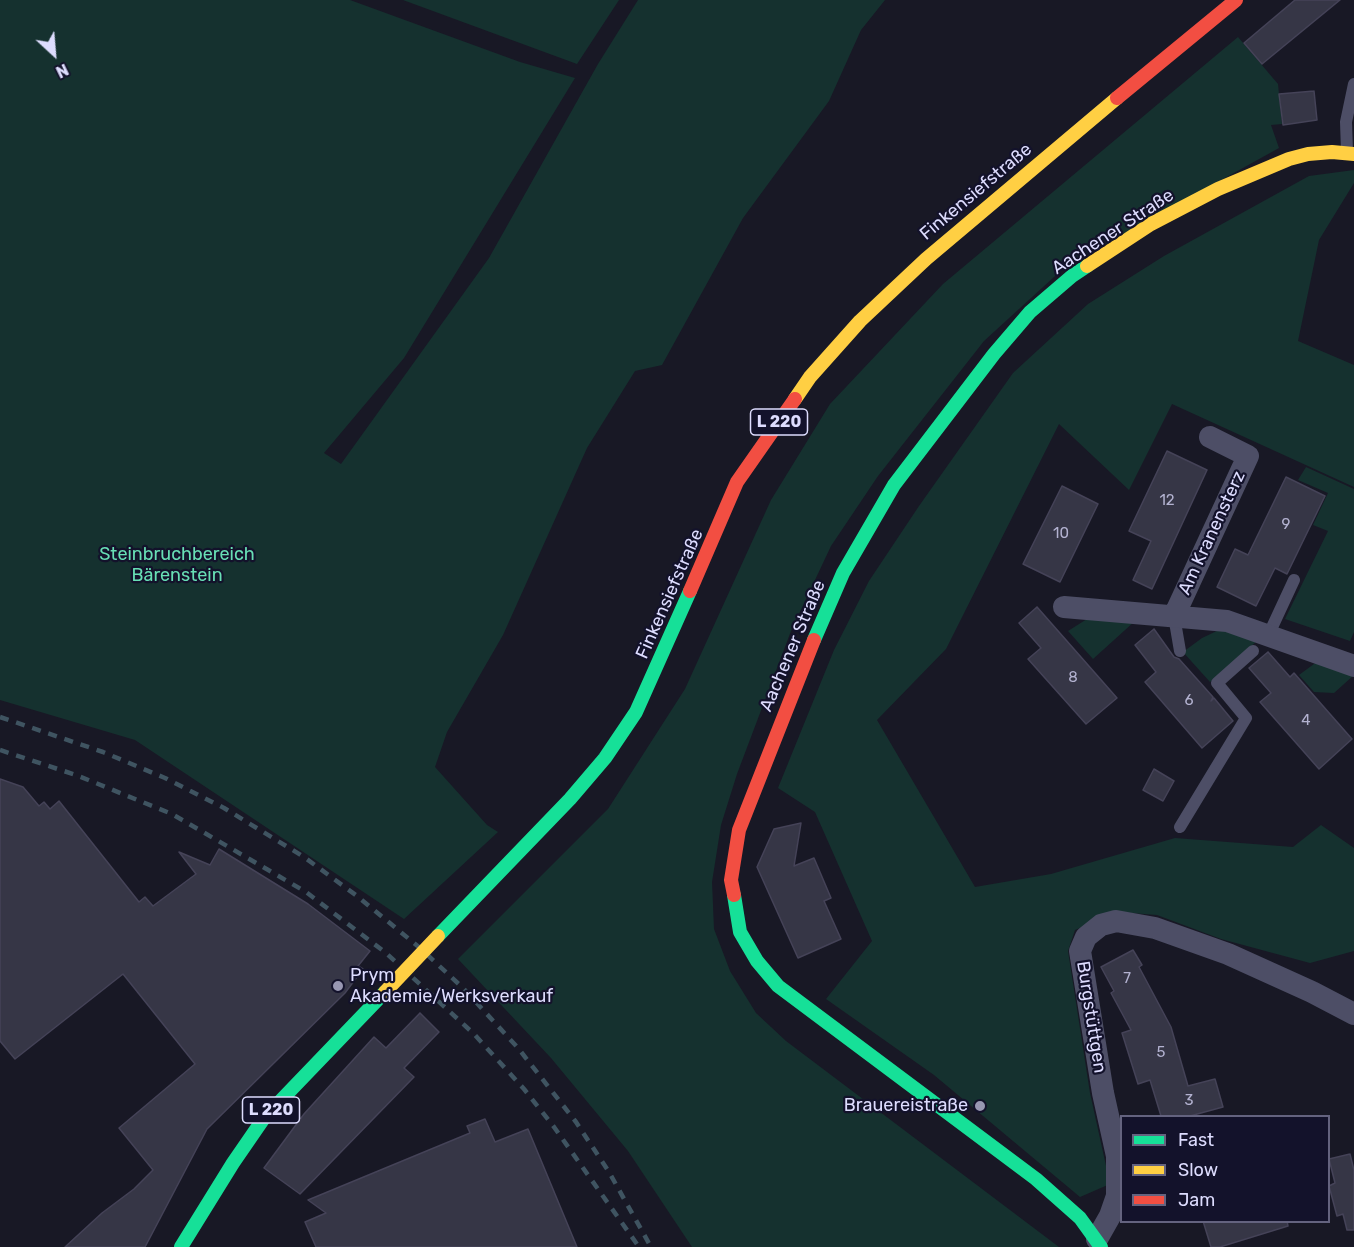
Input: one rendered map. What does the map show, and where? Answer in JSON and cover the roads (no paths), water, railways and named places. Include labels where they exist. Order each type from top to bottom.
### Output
[{"type":"main road","name":"Finkensiefstraße","points":[[181,1247],[264,1118],[570,799],[605,758],[636,712],[737,483],[810,377],[860,321],[926,259],[1236,0]]},
{"type":"main road","name":"Aachener Straße","points":[[1099,1243],[1080,1218],[1036,1179],[778,986],[757,961],[740,932],[731,880],[740,830],[808,654],[843,573],[894,485],[1029,312],[1072,276],[1151,224],[1218,189],[1289,159],[1308,154],[1332,152],[1351,154]]},
{"type":"street","name":"Am Kranensterz","points":[[1174,616],[1248,456],[1210,437]]},
{"type":"street","name":"Am Kranensterz","points":[[1064,607],[1227,621],[1260,644],[1354,666]]},
{"type":"street","name":"Burgstüttgen","points":[[1099,1243],[1117,1196],[1117,1156],[1103,1093],[1080,951],[1086,937],[1101,925],[1116,921],[1155,928],[1228,954],[1312,992],[1354,1014]]},
{"type":"lane","points":[[1351,154],[1346,122],[1354,84]]},
{"type":"lane","points":[[1180,827],[1246,718],[1217,683],[1260,644],[1294,580]]},
{"type":"lane","points":[[1174,616],[1180,651]]},
{"type":"railway","points":[[0,717],[103,752],[165,778],[224,808],[304,857],[357,896],[420,948],[463,988],[518,1048],[576,1122],[609,1172],[651,1247]]},
{"type":"railway","points":[[0,750],[76,775],[172,814],[306,892],[386,953],[474,1034],[524,1089],[554,1127],[639,1247]]},
{"type":"place","name":"Prym Akademie/Werksverkauf","points":[[338,986]]},
{"type":"place","name":"Brauereistraße","points":[[980,1106]]},
{"type":"park label","name":"Steinbruchbereich Bärenstein","points":[[177,565]]}]
